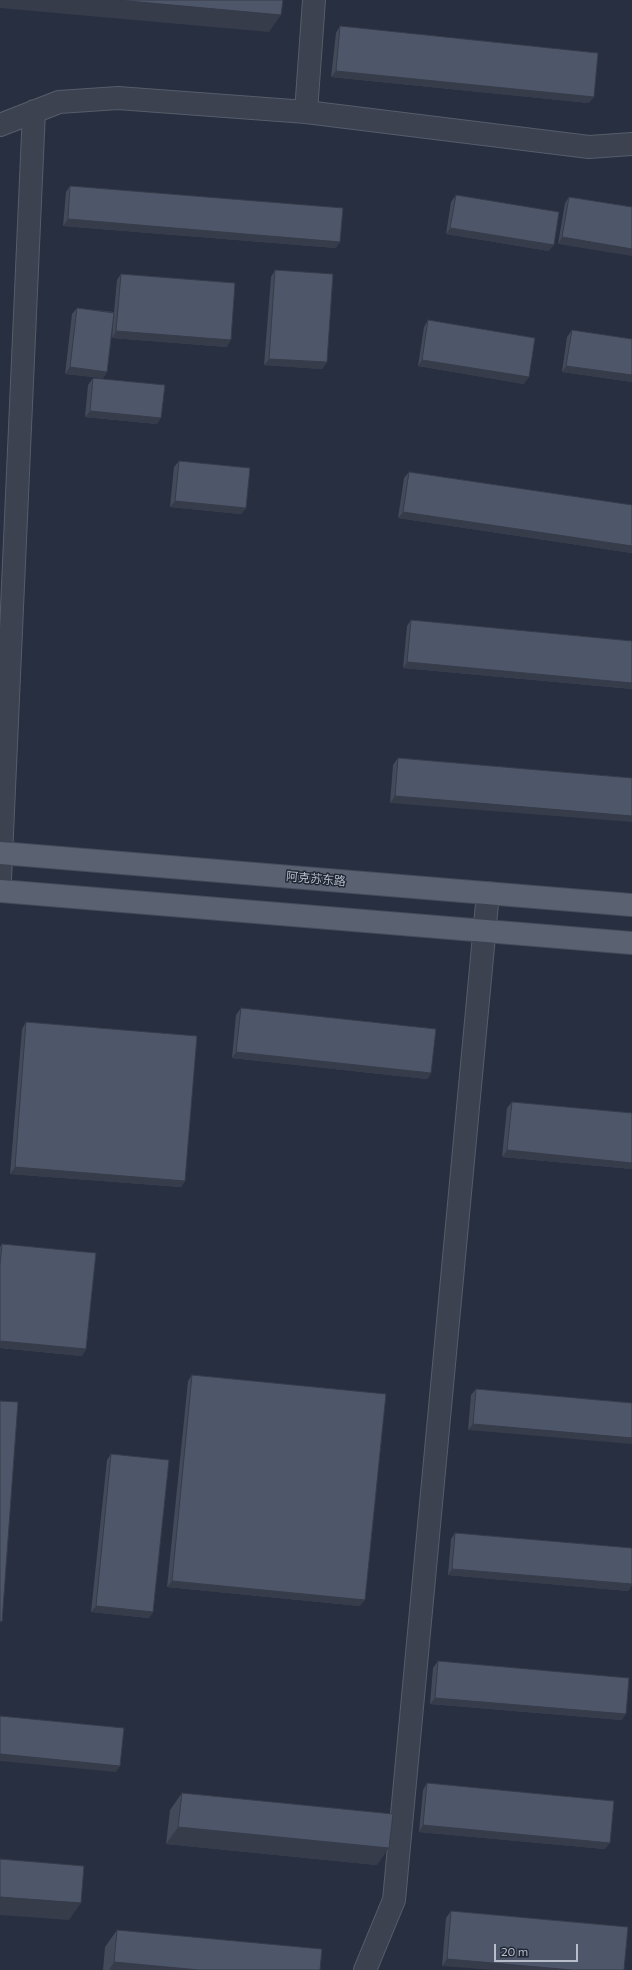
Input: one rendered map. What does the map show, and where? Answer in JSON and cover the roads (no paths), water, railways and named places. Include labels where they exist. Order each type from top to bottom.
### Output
[{"type":"main road","name":"阿克苏东路","points":[[1,853],[632,905]]},
{"type":"main road","points":[[0,891],[632,943]]},
{"type":"street","points":[[306,112],[314,0]]},
{"type":"street","points":[[0,125],[59,102],[118,98],[306,112],[590,147],[632,144]]},
{"type":"street","points":[[0,879],[34,111]]},
{"type":"street","points":[[365,1970],[394,1900],[488,893]]}]
